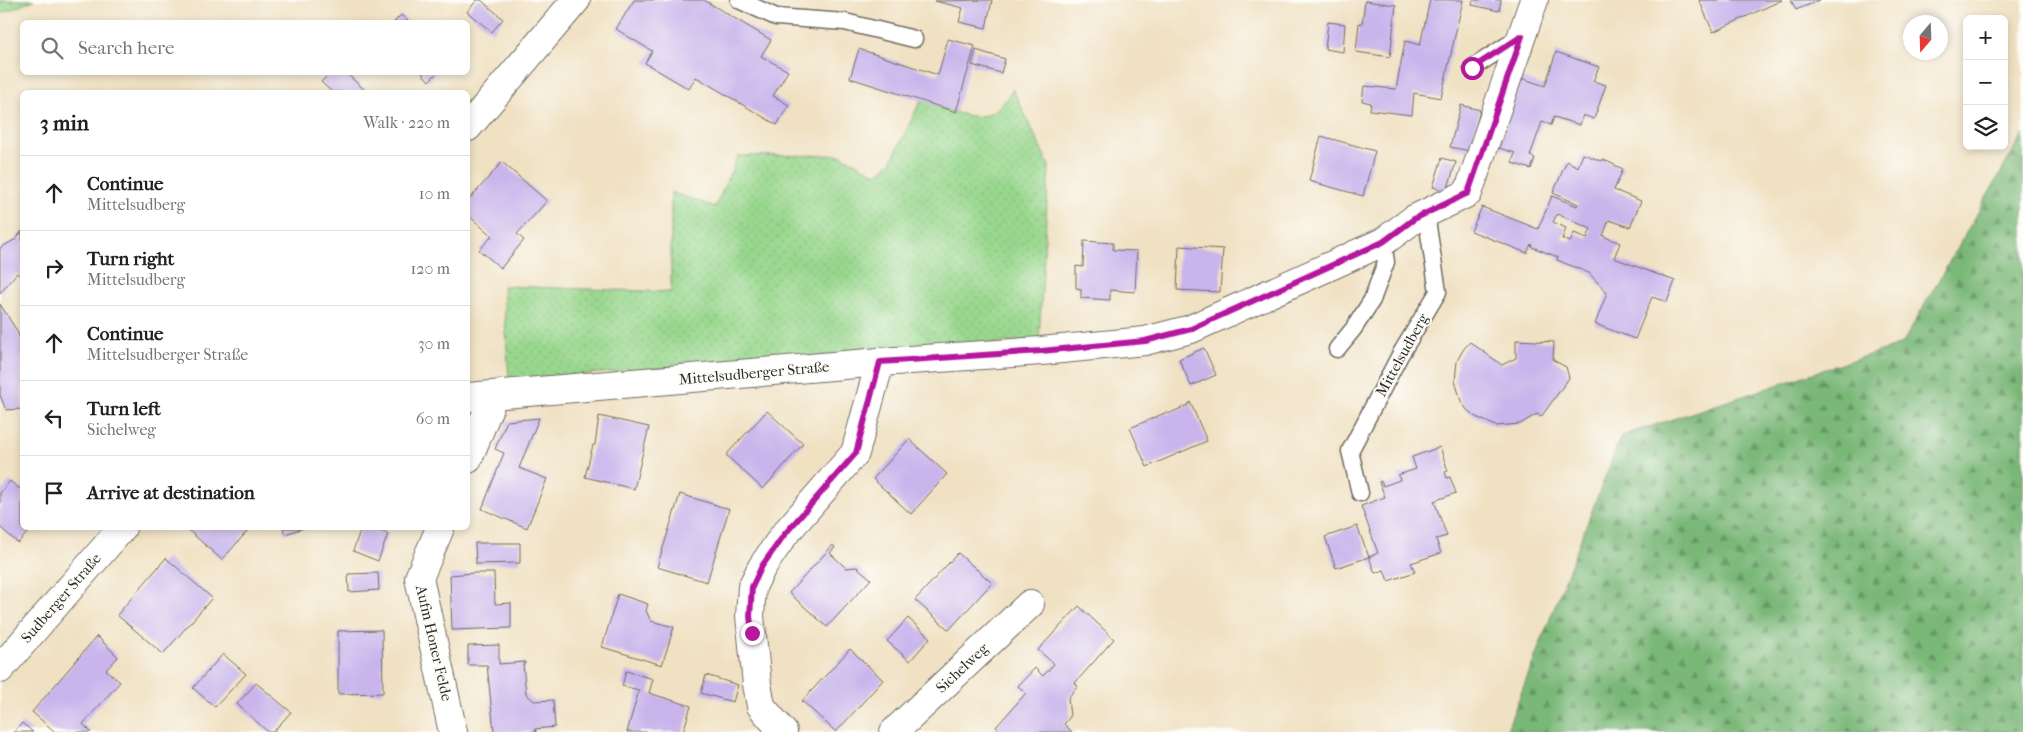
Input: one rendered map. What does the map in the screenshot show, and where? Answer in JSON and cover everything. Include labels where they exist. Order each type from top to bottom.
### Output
[{"type":"street","points":[[470,125],[576,0]]},
{"type":"street","points":[[1383,242],[1414,219],[1468,193],[1534,0]]},
{"type":"street","name":"Mittelsudberger Straße","points":[[481,396],[1145,341],[1191,329],[1383,242]]},
{"type":"street","points":[[783,732],[761,706],[756,684],[750,616],[752,587],[762,566],[784,535],[856,453],[880,362]]},
{"type":"street","points":[[470,450],[481,396]]},
{"type":"street","name":"Sudberger Straße","points":[[0,669],[120,530]]},
{"type":"street","name":"Aufm Honer Felde","points":[[439,530],[419,578],[454,732]]},
{"type":"street","name":"Sichelweg","points":[[894,732],[1030,604]]},
{"type":"lane","points":[[739,0],[776,17],[845,22],[914,39]]},
{"type":"lane","points":[[1472,68],[1522,36]]},
{"type":"lane","name":"Mittelsudberg","points":[[1360,493],[1350,451],[1400,355],[1438,292],[1426,214]]},
{"type":"lane","points":[[1337,349],[1354,328],[1372,300],[1386,262],[1383,242]]},
{"type":"green space","points":[[0,0],[34,0],[0,14]]},
{"type":"green space","points":[[1013,89],[1049,166],[1039,340],[509,380],[503,286],[671,292],[671,192],[715,207],[738,156],[840,155],[877,174],[891,162],[921,100],[960,114],[981,116],[996,109],[1004,102]]},
{"type":"green space","points":[[2023,134],[2023,732],[1506,732],[1621,436],[1902,344]]},
{"type":"building","points":[[477,0],[481,0],[503,19],[492,32],[467,12]]},
{"type":"building","points":[[634,0],[704,0],[771,40],[761,56],[788,71],[773,96],[789,105],[777,125],[696,77],[689,89],[645,63],[652,51],[616,29]]},
{"type":"building","points":[[992,0],[986,28],[959,22],[963,8],[935,1]]},
{"type":"building","points":[[1430,0],[1463,0],[1441,98],[1414,93],[1412,115],[1370,110],[1371,103],[1362,101],[1364,86],[1396,89],[1405,41],[1420,45]]},
{"type":"building","points":[[1473,0],[1501,0],[1499,11],[1472,5]]},
{"type":"building","points":[[1699,0],[1782,0],[1713,32]]},
{"type":"building","points":[[1791,0],[1820,0],[1796,10]]},
{"type":"building","points":[[1365,1],[1396,5],[1390,57],[1356,52],[1359,23],[1362,24]]},
{"type":"building","points":[[401,15],[407,20],[396,20]]},
{"type":"building","points":[[1328,22],[1345,24],[1343,52],[1325,49]]},
{"type":"building","points":[[948,39],[975,46],[956,112],[850,78],[859,49],[938,75]]},
{"type":"building","points":[[976,50],[1005,59],[1001,73],[972,65]]},
{"type":"building","points":[[1556,52],[1599,67],[1593,81],[1606,85],[1594,119],[1583,115],[1580,125],[1554,117],[1551,125],[1542,122],[1530,156],[1535,158],[1531,169],[1512,163],[1515,153],[1499,148],[1521,78],[1545,86]]},
{"type":"building","points":[[328,75],[348,75],[365,90],[330,90],[321,82]]},
{"type":"building","points":[[424,75],[435,75],[429,81]]},
{"type":"building","points":[[1461,105],[1480,110],[1470,151],[1450,147]]},
{"type":"building","points":[[1321,136],[1375,151],[1363,196],[1309,181]]},
{"type":"building","points":[[1583,154],[1601,161],[1602,159],[1623,169],[1614,190],[1641,201],[1630,227],[1609,220],[1603,236],[1620,243],[1614,258],[1675,281],[1667,302],[1652,297],[1635,339],[1595,324],[1607,293],[1589,273],[1557,260],[1558,257],[1532,247],[1531,244],[1527,253],[1471,231],[1482,207],[1538,229],[1552,196],[1577,206],[1578,204],[1553,193],[1567,161],[1578,167]],"holes":[[[1557,214],[1591,229],[1587,238],[1574,233],[1570,242],[1562,239],[1566,228],[1553,222]]]},
{"type":"building","points":[[1442,158],[1456,162],[1447,191],[1433,187]]},
{"type":"building","points":[[502,162],[547,201],[517,234],[524,240],[501,268],[479,250],[492,236],[470,217],[470,199]]},
{"type":"building","points":[[20,234],[20,276],[17,273],[0,293],[0,248],[16,239]]},
{"type":"building","points":[[1084,241],[1113,243],[1113,250],[1137,251],[1135,292],[1110,290],[1110,300],[1081,298],[1081,289],[1076,288],[1076,266],[1083,267]]},
{"type":"building","points":[[1179,246],[1223,249],[1220,292],[1177,290]]},
{"type":"building","points":[[0,304],[17,331],[20,339],[20,409],[6,410],[0,395]]},
{"type":"building","points":[[1516,340],[1554,342],[1553,360],[1566,367],[1569,378],[1541,417],[1537,414],[1520,424],[1496,426],[1474,416],[1461,401],[1455,381],[1457,361],[1470,342],[1502,365],[1516,358]]},
{"type":"building","points":[[1204,348],[1216,375],[1191,386],[1179,359]]},
{"type":"building","points":[[1190,402],[1207,441],[1147,467],[1130,428],[1167,412],[1168,414],[1188,405]]},
{"type":"building","points":[[767,411],[803,444],[763,489],[726,455]]},
{"type":"building","points":[[599,416],[649,427],[634,489],[585,477],[593,445],[595,445]]},
{"type":"building","points":[[539,418],[519,468],[547,479],[527,528],[482,509],[504,453],[495,449],[507,421]]},
{"type":"building","points":[[909,439],[947,474],[911,514],[873,479]]},
{"type":"building","points":[[1440,447],[1448,471],[1445,472],[1447,478],[1450,477],[1456,493],[1434,501],[1447,536],[1436,539],[1441,553],[1411,563],[1415,572],[1388,581],[1384,570],[1375,573],[1369,557],[1378,553],[1361,506],[1385,497],[1379,482],[1381,481],[1383,486],[1400,480],[1398,475],[1416,469],[1412,457]]},
{"type":"building","points":[[10,481],[20,489],[20,530],[30,530],[18,543],[0,527],[0,493]]},
{"type":"building","points":[[680,494],[729,509],[707,582],[657,567]]},
{"type":"building","points":[[1357,526],[1369,557],[1336,568],[1325,537]]},
{"type":"building","points":[[188,530],[248,530],[222,560]]},
{"type":"building","points":[[284,530],[298,530],[285,534]]},
{"type":"building","points":[[360,530],[379,530],[388,534],[378,561],[353,551]]},
{"type":"building","points":[[475,543],[520,543],[520,563],[476,564]]},
{"type":"building","points":[[833,545],[835,547],[830,553],[846,568],[857,567],[871,579],[827,627],[789,593]]},
{"type":"building","points":[[958,553],[992,583],[949,630],[915,600]]},
{"type":"building","points":[[166,558],[212,598],[163,654],[117,615]]},
{"type":"building","points":[[378,573],[379,590],[349,592],[348,574]]},
{"type":"building","points":[[494,573],[495,604],[511,603],[511,628],[452,630],[450,575]]},
{"type":"building","points":[[618,594],[648,604],[646,611],[651,621],[674,627],[662,665],[602,647]]},
{"type":"building","points":[[1079,606],[1114,639],[1075,683],[1078,686],[1068,698],[1070,717],[1064,724],[1072,732],[1001,732],[996,727],[1026,693],[1018,686],[1035,668],[1043,676],[1054,664],[1038,650]]},
{"type":"building","points":[[908,618],[930,638],[910,661],[887,641]]},
{"type":"building","points":[[382,630],[383,693],[338,694],[338,631]]},
{"type":"building","points":[[97,636],[118,657],[106,670],[120,682],[83,724],[91,732],[55,732],[32,712]]},
{"type":"building","points":[[499,645],[499,664],[525,662],[523,664],[526,694],[534,701],[553,700],[555,727],[535,729],[536,732],[494,732],[487,665],[468,665],[468,646]]},
{"type":"building","points":[[850,649],[883,680],[836,732],[802,701]]},
{"type":"building","points":[[223,654],[246,674],[215,707],[193,688]]},
{"type":"building","points":[[626,671],[653,679],[649,693],[691,706],[683,732],[627,732],[639,690],[622,686]]},
{"type":"building","points":[[706,675],[738,685],[733,702],[701,693]]},
{"type":"building","points":[[256,683],[291,712],[273,732],[268,732],[237,704]]},
{"type":"building","points":[[22,723],[33,732],[14,732]]},
{"type":"route","points":[[752,633],[750,616],[752,587],[762,566],[784,535],[856,453],[880,362],[1041,351],[1145,341],[1191,329],[1383,242],[1414,219],[1468,193],[1522,36],[1472,68]]}]
